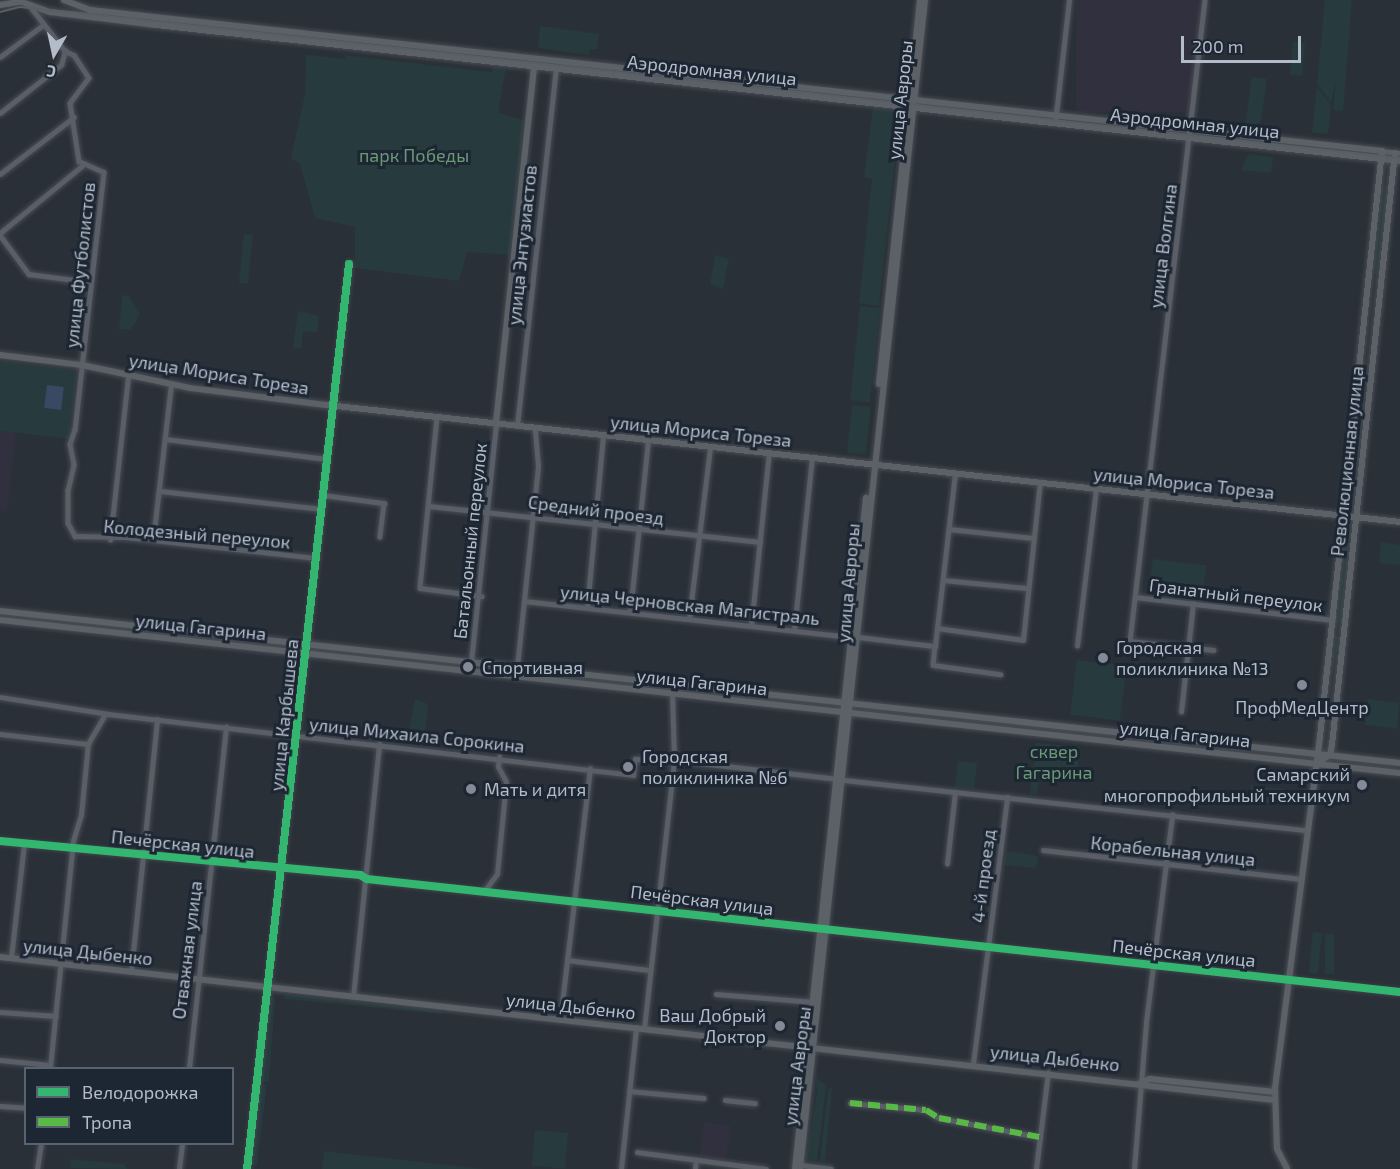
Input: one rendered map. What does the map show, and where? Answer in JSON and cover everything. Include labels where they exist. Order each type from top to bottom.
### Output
[{"type":"main road","name":"Аэродромная улица","points":[[64,0],[90,10],[1382,151]]},
{"type":"main road","name":"улица Авроры","points":[[913,99],[920,0]]},
{"type":"main road","name":"улица Авроры","points":[[811,1047],[814,1002],[844,780],[848,712],[872,464],[926,0]]},
{"type":"main road","name":"Аэродромная улица","points":[[23,2],[84,16],[1382,159]]},
{"type":"main road","points":[[0,6],[23,2]]},
{"type":"main road","name":"улица Энтузиастов","points":[[496,423],[534,66]]},
{"type":"main road","name":"Революционная улица","points":[[1287,1169],[1278,1149],[1274,1100],[1332,630],[1382,151]]},
{"type":"main road","name":"Революционная улица","points":[[1330,755],[1391,188],[1397,153]]},
{"type":"main road","points":[[1378,188],[1384,184],[1391,188]]},
{"type":"main road","name":"улица Мориса Тореза","points":[[0,355],[82,365],[171,385],[333,405],[1400,522]]},
{"type":"main road","name":"улица Гагарина","points":[[0,611],[1400,762]]},
{"type":"main road","name":"улица Гагарина","points":[[0,620],[1400,773]]},
{"type":"main road","points":[[1332,630],[1344,631]]},
{"type":"main road","points":[[287,651],[288,642]]},
{"type":"main road","points":[[516,677],[517,667]]},
{"type":"main road","points":[[1316,764],[1330,755]]},
{"type":"main road","name":"улица Авроры","points":[[798,1168],[824,930]]},
{"type":"main road","name":"улица Дыбенко","points":[[0,957],[1144,1083],[1274,1100]]},
{"type":"main road","name":"улица Дыбенко","points":[[1144,1083],[1275,1092]]},
{"type":"street","points":[[1055,123],[1069,0]]},
{"type":"street","name":"улица Волгина","points":[[1187,647],[1130,641],[1205,0]]},
{"type":"street","points":[[0,113],[60,65],[65,51],[23,2]]},
{"type":"street","points":[[0,57],[43,25]]},
{"type":"street","name":"улица Футболистов","points":[[65,51],[74,55],[89,78],[70,103],[74,117],[79,161],[83,165],[104,172],[75,429],[70,444],[73,476],[68,490],[69,525],[75,537]]},
{"type":"street","name":"улица Энтузиастов","points":[[517,426],[556,68]]},
{"type":"street","points":[[0,174],[74,117]]},
{"type":"street","name":"Аэродромная улица","points":[[1382,151],[1397,153]]},
{"type":"street","name":"Аэродромная улица","points":[[1382,159],[1397,161]]},
{"type":"street","points":[[83,165],[0,234],[29,274],[90,282]]},
{"type":"street","name":"улица Карбышева","points":[[247,1169],[266,987],[298,736],[349,264]]},
{"type":"street","points":[[110,540],[128,376]]},
{"type":"street","points":[[153,540],[171,385]]},
{"type":"street","points":[[436,417],[420,588],[481,596]]},
{"type":"street","name":"Батальонный переулок","points":[[471,662],[481,596],[478,576],[496,423]]},
{"type":"street","points":[[517,667],[539,458],[535,428]]},
{"type":"street","points":[[587,608],[592,523],[603,435]]},
{"type":"street","points":[[165,439],[327,459]]},
{"type":"street","points":[[630,612],[648,440]]},
{"type":"street","points":[[689,619],[710,447]]},
{"type":"street","points":[[751,626],[769,453]]},
{"type":"street","points":[[794,631],[812,458]]},
{"type":"street","points":[[955,473],[933,665],[1000,674]]},
{"type":"street","points":[[937,628],[1023,640],[1026,588],[1040,483]]},
{"type":"street","points":[[1077,646],[1096,489]]},
{"type":"street","points":[[160,491],[322,509]]},
{"type":"street","points":[[323,495],[384,503],[380,537]]},
{"type":"street","name":"Средний проезд","points":[[429,506],[486,510],[760,542]]},
{"type":"street","points":[[949,529],[1033,538]]},
{"type":"street","name":"Колодезный переулок","points":[[75,537],[153,540],[317,558]]},
{"type":"street","points":[[943,580],[1026,588]]},
{"type":"street","name":"Гранатный переулок","points":[[1135,597],[1333,620]]},
{"type":"street","name":"улица Черновская Магистраль","points":[[524,601],[935,646]]},
{"type":"street","points":[[1181,712],[1193,604]]},
{"type":"street","points":[[1187,647],[1214,650]]},
{"type":"street","points":[[644,1029],[674,760],[672,694]]},
{"type":"street","name":"улица Михаила Сорокина","points":[[0,697],[105,714],[499,757],[633,775],[635,759],[674,760]]},
{"type":"street","points":[[0,1060],[50,1067],[72,848],[81,814],[88,744],[105,714]]},
{"type":"street","points":[[131,972],[145,856],[157,719]]},
{"type":"street","name":"Отважная улица","points":[[189,1067],[226,727]]},
{"type":"street","points":[[0,734],[88,744]]},
{"type":"street","points":[[353,997],[367,879],[379,744]]},
{"type":"street","points":[[484,891],[497,874],[506,782],[498,767],[499,757]]},
{"type":"street","points":[[674,760],[1307,830]]},
{"type":"street","points":[[560,1020],[590,769]]},
{"type":"street","points":[[947,864],[955,792]]},
{"type":"street","name":"4-й проезд","points":[[973,1064],[1007,797]]},
{"type":"street","points":[[1134,1169],[1144,1083],[1152,965],[1172,815]]},
{"type":"street","name":"Печёрская улица","points":[[0,841],[574,899],[824,930],[1400,992]]},
{"type":"street","points":[[11,958],[24,844]]},
{"type":"street","name":"Корабельная улица","points":[[1042,850],[1301,879]]},
{"type":"street","points":[[567,960],[650,970]]},
{"type":"street","points":[[716,994],[814,1002]]},
{"type":"street","points":[[0,1012],[56,1016]]},
{"type":"street","points":[[621,1169],[636,1028]]},
{"type":"street","points":[[1036,1169],[1048,1073]]},
{"type":"street","points":[[629,1091],[704,1098]]},
{"type":"street","points":[[725,1100],[754,1104]]},
{"type":"street","points":[[850,1103],[926,1110],[939,1118],[1040,1137]]},
{"type":"street","points":[[0,1106],[24,1108]]},
{"type":"street","points":[[37,1169],[40,1145]]},
{"type":"street","points":[[179,1169],[182,1145]]},
{"type":"street","points":[[637,1152],[766,1169]]},
{"type":"street","points":[[695,1169],[696,1160]]},
{"type":"street","points":[[798,1168],[831,1169]]},
{"type":"shaded area","points":[[1076,0],[1198,0],[1198,112],[1076,112]]},
{"type":"shaded area","points":[[0,430],[16,432],[7,512],[0,511]]},
{"type":"shaded area","points":[[704,1122],[731,1126],[726,1160],[699,1157]]},
{"type":"green space","points":[[1325,0],[1352,0],[1343,111],[1333,110],[1336,82],[1331,103],[1317,84]]},
{"type":"green space","points":[[540,26],[599,34],[597,49],[590,49],[589,55],[538,48]]},
{"type":"green space","points":[[1293,42],[1305,43],[1302,76],[1290,75]]},
{"type":"green space","name":"парк Победы","points":[[306,55],[347,59],[344,55],[492,72],[493,66],[506,68],[498,113],[524,120],[510,255],[467,252],[459,281],[355,268],[355,227],[315,218],[300,164],[291,158],[305,94]]},
{"type":"green space","points":[[1252,77],[1267,79],[1260,129],[1245,127]]},
{"type":"green space","points":[[1317,87],[1331,105],[1328,134],[1312,133]]},
{"type":"green space","points":[[873,108],[900,112],[879,306],[859,303],[872,179],[864,177]]},
{"type":"green space","points":[[1249,154],[1273,157],[1271,173],[1241,170]]},
{"type":"green space","points":[[1384,186],[1388,189],[1378,274],[1371,273],[1380,188]]},
{"type":"green space","points":[[244,234],[253,235],[248,284],[239,283]]},
{"type":"green space","points":[[715,255],[729,259],[723,289],[710,284]]},
{"type":"green space","points":[[122,295],[129,296],[140,314],[131,330],[119,329]]},
{"type":"green space","points":[[860,306],[880,308],[870,403],[850,400]]},
{"type":"green space","points":[[298,311],[319,316],[317,333],[303,331],[301,349],[293,348]]},
{"type":"green space","points":[[0,361],[76,370],[68,439],[0,431]]},
{"type":"green space","points":[[1357,404],[1364,405],[1354,505],[1345,504]]},
{"type":"green space","points":[[852,405],[871,407],[866,455],[847,453]]},
{"type":"green space","points":[[1343,528],[1352,529],[1342,623],[1333,622]]},
{"type":"green space","points":[[1381,542],[1400,545],[1400,565],[1379,563]]},
{"type":"green space","points":[[1153,559],[1207,566],[1203,594],[1149,588]]},
{"type":"green space","points":[[90,624],[284,645],[286,646],[90,626]]},
{"type":"green space","points":[[1333,635],[1341,637],[1321,716],[1313,715]]},
{"type":"green space","points":[[314,648],[505,669],[507,670],[314,651]]},
{"type":"green space","points":[[1077,660],[1127,666],[1120,721],[1070,715]]},
{"type":"green space","points":[[538,673],[830,705],[613,685],[537,676]]},
{"type":"green space","points":[[415,699],[428,704],[425,732],[421,734],[409,730]]},
{"type":"green space","points":[[1368,699],[1400,703],[1397,729],[1365,725]]},
{"type":"green space","points":[[866,708],[1304,756],[1305,757],[865,711]]},
{"type":"green space","name":"сквер Гагарина","points":[[1036,743],[1080,747],[1076,783],[1039,780],[1037,794],[1030,794]]},
{"type":"green space","points":[[958,761],[977,763],[974,789],[955,787]]},
{"type":"green space","points":[[1251,785],[1285,789],[1283,805],[1249,801]]},
{"type":"green space","points":[[1006,851],[1038,856],[1036,868],[1004,865]]},
{"type":"green space","points":[[1313,932],[1322,933],[1318,974],[1309,973]]},
{"type":"green space","points":[[1325,934],[1334,934],[1334,974],[1325,974]]},
{"type":"green space","points":[[272,992],[275,1001],[269,1082],[260,1082],[267,1001]]},
{"type":"green space","points":[[284,994],[442,1011],[443,1014],[285,999]]},
{"type":"green space","points":[[816,1077],[826,1086],[817,1161],[806,1159],[817,1093]]},
{"type":"green space","points":[[259,1084],[267,1085],[257,1165],[249,1164]]},
{"type":"green space","points":[[832,1087],[825,1162],[820,1161],[828,1091]]},
{"type":"green space","points":[[535,1130],[568,1133],[565,1169],[532,1166]]},
{"type":"green space","points":[[324,1151],[484,1169],[322,1169]]},
{"type":"green space","points":[[70,1159],[124,1164],[127,1169],[71,1168]]},
{"type":"water","points":[[47,385],[64,387],[61,410],[44,408]]},
{"type":"tram line","points":[[0,12],[20,7],[80,13],[1400,158]]},
{"type":"marked path","points":[[850,1103],[926,1110],[939,1118],[1040,1137]]},
{"type":"cycle path","points":[[247,1169],[349,264]]},
{"type":"cycle path","points":[[0,841],[360,875],[367,879],[1400,992]]},
{"type":"place","name":"Городская поликлиника №13","points":[[1103,658]]},
{"type":"place","name":"Спортивная","points":[[468,667]]},
{"type":"place","name":"ПрофМедЦентр","points":[[1302,685]]},
{"type":"place","name":"Городская поликлиника №6","points":[[628,767]]},
{"type":"place","name":"Самарский многопрофильный техникум","points":[[1362,785]]},
{"type":"place","name":"Мать и дитя","points":[[471,789]]},
{"type":"place","name":"Ваш Добрый Доктор","points":[[780,1026]]}]
